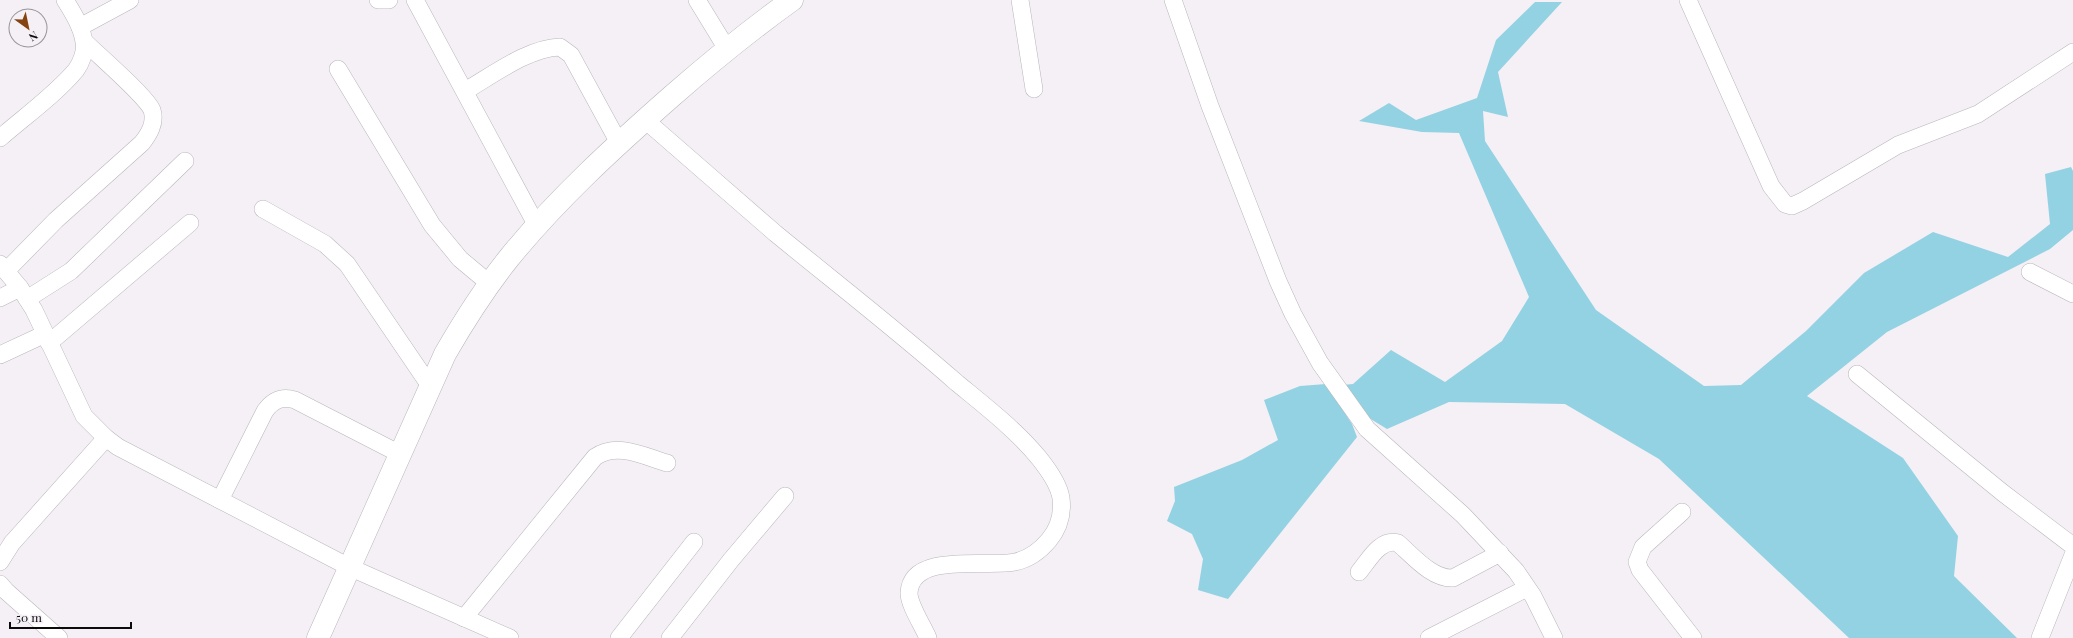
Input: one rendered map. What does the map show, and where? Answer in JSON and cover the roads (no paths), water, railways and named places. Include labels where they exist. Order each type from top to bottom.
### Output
[{"type":"street","points":[[0,138],[76,70],[85,49],[82,34],[65,0]]},
{"type":"street","points":[[82,34],[130,0]]},
{"type":"street","points":[[378,0],[389,0]]},
{"type":"street","points":[[415,0],[537,226]]},
{"type":"street","points":[[697,0],[727,49]]},
{"type":"street","points":[[318,638],[445,354],[508,259],[588,172],[644,119],[727,49],[792,0]]},
{"type":"street","points":[[1020,0],[1034,89]]},
{"type":"street","points":[[1173,0],[1210,106],[1278,281],[1292,314],[1320,363],[1367,429],[1463,515],[1500,553],[1527,588],[1554,638]]},
{"type":"street","points":[[1688,0],[1770,186],[1785,204],[1792,206],[1898,145],[1978,114],[2073,52]]},
{"type":"street","points":[[82,34],[143,98],[152,110],[153,124],[150,133],[142,143],[3,268],[24,293],[84,416],[106,438],[118,447],[349,567],[510,638]]},
{"type":"street","points":[[465,91],[532,53],[546,47],[560,47],[570,55],[619,143]]},
{"type":"street","points":[[338,70],[432,225],[460,260],[490,284]]},
{"type":"street","points":[[644,119],[776,233],[909,341],[999,418],[1040,459],[1052,479],[1060,497],[1061,516],[1055,532],[1042,548],[1033,556],[1014,562],[934,566],[920,571],[909,591],[910,600],[928,638]]},
{"type":"street","points":[[0,298],[24,293],[71,271],[185,161]]},
{"type":"street","points":[[263,209],[325,244],[347,264],[430,386]]},
{"type":"street","points":[[0,355],[47,338],[190,223]]},
{"type":"street","points":[[2030,272],[2073,294]]},
{"type":"street","points":[[1857,374],[2003,493],[2073,546]]},
{"type":"street","points":[[220,500],[265,411],[270,404],[286,398],[295,400],[322,413],[400,454]]},
{"type":"street","points":[[0,562],[12,543],[106,438]]},
{"type":"street","points":[[464,618],[595,457],[604,451],[620,449],[667,463]]},
{"type":"street","points":[[670,638],[731,560],[785,496]]},
{"type":"street","points":[[1682,512],[1643,547],[1637,562],[1640,570],[1693,638]]},
{"type":"street","points":[[1360,572],[1375,552],[1383,545],[1391,541],[1398,543],[1435,574],[1444,578],[1452,578],[1500,553]]},
{"type":"street","points":[[619,638],[694,542]]},
{"type":"street","points":[[2040,638],[2072,565]]},
{"type":"street","points":[[0,584],[59,638]]},
{"type":"street","points":[[1429,638],[1527,588]]},
{"type":"water","points":[[1535,2],[1562,2],[1498,72],[1508,117],[1483,111],[1485,141],[1596,310],[1704,386],[1741,385],[1806,331],[1864,273],[1933,232],[2008,257],[2050,224],[2045,174],[2071,167],[2073,171],[2073,230],[2050,249],[1887,332],[1807,396],[1903,458],[1958,536],[1954,576],[2017,638],[1849,638],[1659,459],[1565,404],[1449,402],[1387,429],[1369,418],[1343,385],[1353,384],[1391,350],[1445,382],[1502,341],[1529,297],[1459,133],[1422,132],[1359,121],[1389,103],[1416,120],[1477,98],[1496,40]]},
{"type":"water","points":[[1326,384],[1352,424],[1357,437],[1228,599],[1198,590],[1203,559],[1192,534],[1167,521],[1175,501],[1174,487],[1242,460],[1278,440],[1264,400],[1300,386]]}]
